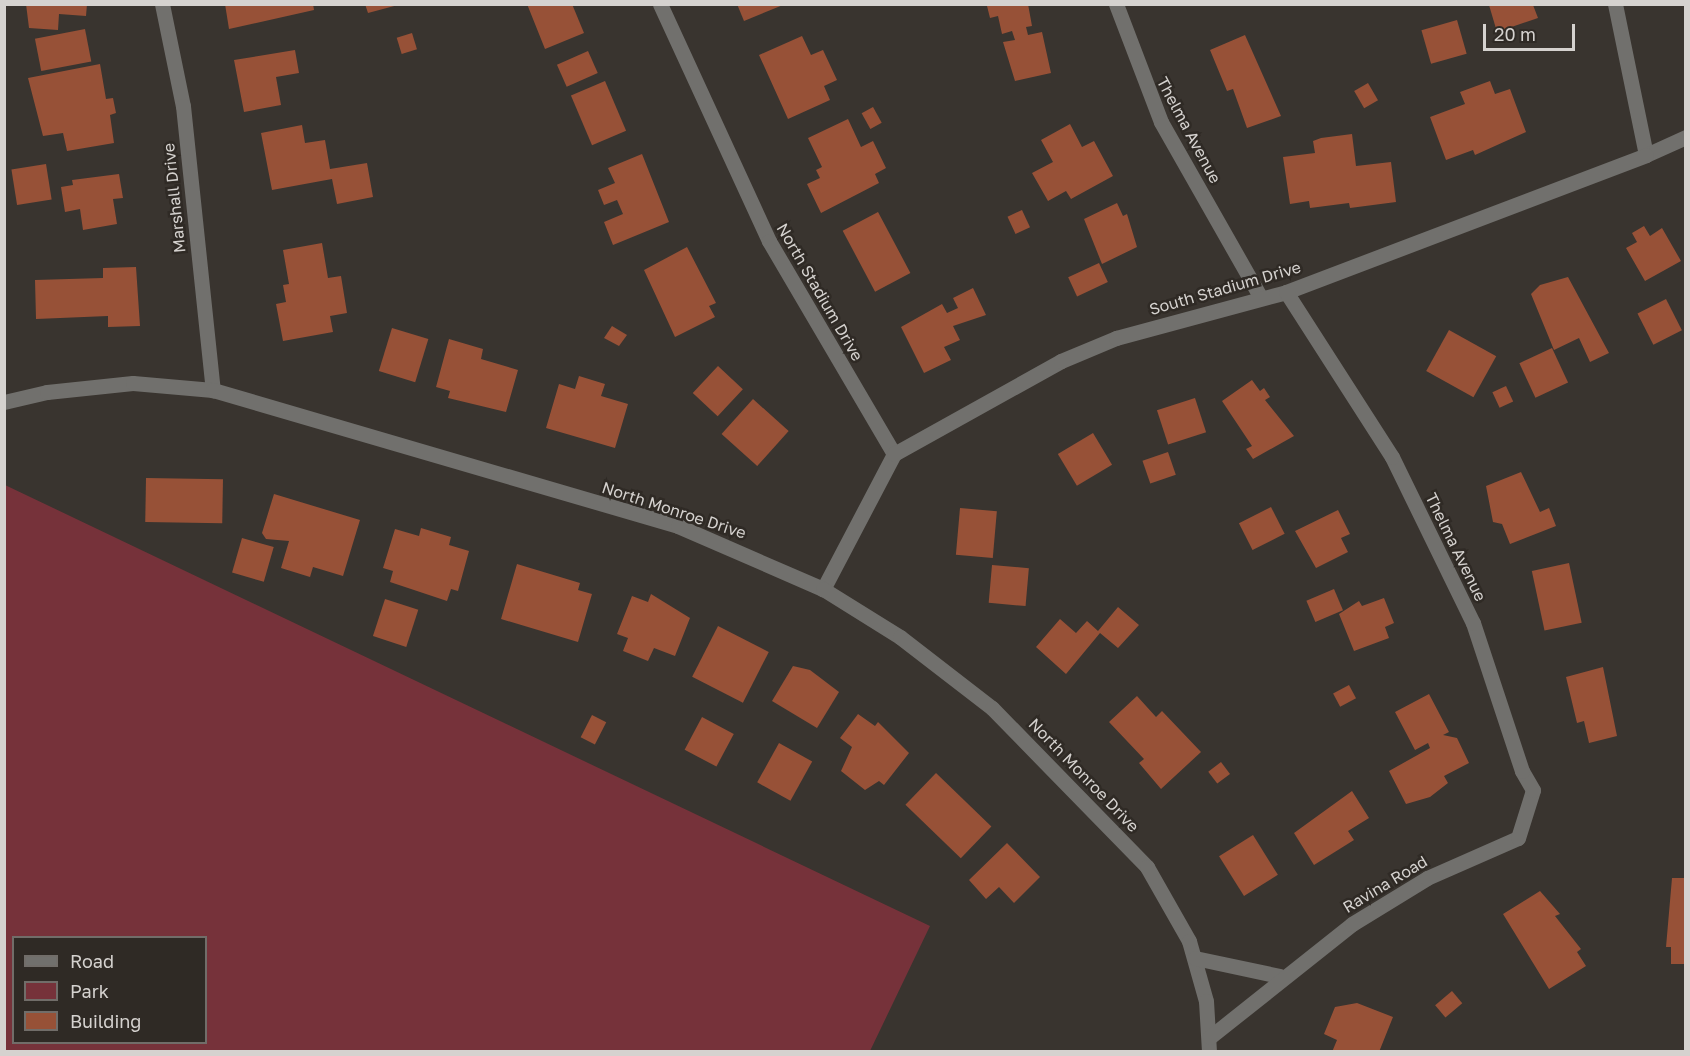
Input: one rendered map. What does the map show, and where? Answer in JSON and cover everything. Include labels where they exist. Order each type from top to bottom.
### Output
[{"type":"street","name":"Marshall Drive","points":[[162,4],[183,106],[213,390]]},
{"type":"street","name":"North Stadium Drive","points":[[660,4],[769,241],[894,454]]},
{"type":"street","name":"Thelma Avenue","points":[[1116,4],[1161,122],[1261,298]]},
{"type":"street","points":[[1615,4],[1646,155]]},
{"type":"street","name":"South Stadium Drive","points":[[894,454],[1072,357],[1144,329],[1286,292],[1646,155],[1686,137]]},
{"type":"street","name":"Thelma Avenue","points":[[1286,292],[1392,457],[1473,622],[1522,771],[1533,790],[1518,838]]},
{"type":"street","name":"North Monroe Drive","points":[[4,402],[47,392],[133,383],[213,390],[678,526],[823,589],[928,657],[1031,743],[1147,867],[1170,900],[1195,958],[1210,1044]]},
{"type":"street","points":[[823,589],[894,454]]},
{"type":"street","name":"Ravina Road","points":[[1210,1044],[1280,976],[1427,878],[1518,838]]},
{"type":"street","points":[[1195,958],[1280,976]]},
{"type":"green space","points":[[5,485],[930,926],[870,1051],[5,1051]]},
{"type":"building","points":[[26,4],[87,4],[86,16],[59,14],[58,30],[29,28]]},
{"type":"building","points":[[225,4],[313,4],[314,10],[229,29]]},
{"type":"building","points":[[365,4],[398,4],[398,5],[368,13]]},
{"type":"building","points":[[527,4],[572,4],[584,33],[545,49]]},
{"type":"building","points":[[737,4],[783,4],[783,5],[744,21]]},
{"type":"building","points":[[1028,4],[1032,26],[1026,27],[1028,35],[1042,32],[1051,73],[1015,81],[1003,42],[1015,40],[1012,31],[1002,34],[998,16],[990,18],[987,6]]},
{"type":"building","points":[[1489,5],[1533,5],[1538,18],[1497,32]]},
{"type":"building","points":[[1457,20],[1467,54],[1431,64],[1421,30]]},
{"type":"building","points":[[85,29],[91,61],[41,71],[35,39]]},
{"type":"building","points":[[412,33],[417,49],[402,54],[397,38]]},
{"type":"building","points":[[1245,35],[1281,116],[1247,128],[1233,89],[1227,91],[1210,50]]},
{"type":"building","points":[[802,36],[811,55],[823,50],[837,80],[824,86],[830,100],[788,119],[759,55]]},
{"type":"building","points":[[295,50],[299,73],[276,77],[281,105],[244,112],[234,60]]},
{"type":"building","points":[[588,51],[598,73],[567,87],[557,65]]},
{"type":"building","points":[[100,64],[106,99],[113,98],[116,113],[110,115],[114,143],[67,151],[63,133],[43,136],[28,78]]},
{"type":"building","points":[[605,81],[626,131],[592,145],[571,95]]},
{"type":"building","points":[[1490,81],[1495,94],[1510,89],[1526,132],[1475,155],[1473,150],[1446,160],[1430,117],[1465,104],[1460,92]]},
{"type":"building","points":[[1368,83],[1378,100],[1364,108],[1354,91]]},
{"type":"building","points":[[873,107],[882,123],[870,129],[862,113]]},
{"type":"building","points":[[848,119],[861,147],[873,141],[886,168],[875,174],[879,183],[821,213],[807,184],[820,178],[816,170],[822,167],[808,138]]},
{"type":"building","points":[[1070,124],[1082,147],[1094,141],[1113,176],[1071,199],[1066,191],[1048,201],[1032,173],[1053,162],[1041,140]]},
{"type":"building","points":[[302,125],[305,143],[325,140],[330,169],[367,163],[373,197],[337,204],[332,179],[272,190],[261,133]]},
{"type":"building","points":[[1352,134],[1356,166],[1391,162],[1396,202],[1350,208],[1349,203],[1310,208],[1309,201],[1290,204],[1283,157],[1315,153],[1313,141]]},
{"type":"building","points":[[642,154],[669,222],[613,245],[604,222],[623,214],[617,200],[604,205],[598,190],[615,183],[608,168]]},
{"type":"building","points":[[46,164],[52,200],[17,205],[11,169]]},
{"type":"building","points":[[119,174],[123,198],[113,199],[117,224],[83,230],[80,209],[65,212],[61,187],[73,185],[72,180]]},
{"type":"building","points":[[1117,203],[1123,216],[1127,214],[1137,247],[1102,264],[1084,219]]},
{"type":"building","points":[[1022,210],[1030,227],[1016,234],[1007,217]]},
{"type":"building","points":[[878,212],[910,273],[875,292],[843,231]]},
{"type":"building","points":[[1644,226],[1650,236],[1662,228],[1681,261],[1645,281],[1626,248],[1637,242],[1632,233]]},
{"type":"building","points":[[322,243],[328,278],[341,276],[347,313],[330,316],[333,332],[283,341],[276,304],[286,302],[283,285],[289,284],[283,250]]},
{"type":"building","points":[[687,247],[716,303],[709,306],[715,317],[675,337],[644,270]]},
{"type":"building","points":[[1099,263],[1108,282],[1077,296],[1068,277]]},
{"type":"building","points":[[136,267],[140,326],[108,327],[108,316],[36,319],[35,280],[103,278],[103,268]]},
{"type":"building","points":[[1568,277],[1609,353],[1590,362],[1579,338],[1554,350],[1531,294],[1540,285]]},
{"type":"building","points":[[973,288],[986,315],[953,326],[960,340],[944,347],[951,360],[924,373],[901,327],[942,304],[947,313],[958,308],[953,298]]},
{"type":"building","points":[[1666,299],[1682,330],[1653,345],[1637,314]]},
{"type":"building","points":[[612,326],[627,335],[619,346],[604,338]]},
{"type":"building","points":[[392,328],[428,339],[415,382],[379,371]]},
{"type":"building","points":[[1449,330],[1496,356],[1473,397],[1426,371]]},
{"type":"building","points":[[449,339],[483,349],[481,359],[518,370],[506,412],[448,398],[450,391],[436,387]]},
{"type":"building","points":[[1552,348],[1568,382],[1535,398],[1519,363]]},
{"type":"building","points":[[718,366],[743,389],[718,416],[693,393]]},
{"type":"building","points":[[579,376],[605,384],[601,396],[628,404],[615,448],[546,428],[559,384],[575,389]]},
{"type":"building","points":[[1252,380],[1260,391],[1264,388],[1270,397],[1265,400],[1294,436],[1253,459],[1246,449],[1252,446],[1222,401]]},
{"type":"building","points":[[1506,386],[1513,401],[1500,408],[1492,392]]},
{"type":"building","points":[[1195,398],[1206,432],[1168,445],[1157,410]]},
{"type":"building","points":[[753,399],[789,431],[757,466],[722,434]]},
{"type":"building","points":[[1093,433],[1112,465],[1077,486],[1058,454]]},
{"type":"building","points":[[1168,452],[1176,475],[1150,483],[1142,461]]},
{"type":"building","points":[[1521,472],[1540,512],[1549,508],[1556,526],[1510,544],[1502,524],[1493,522],[1486,486]]},
{"type":"building","points":[[146,478],[223,479],[222,523],[145,522]]},
{"type":"building","points":[[274,494],[360,520],[343,576],[313,567],[310,577],[281,568],[289,541],[266,539],[262,533]]},
{"type":"building","points":[[1271,507],[1285,534],[1253,550],[1239,523]]},
{"type":"building","points":[[960,508],[997,511],[993,558],[956,555]]},
{"type":"building","points":[[1338,510],[1350,534],[1341,538],[1348,552],[1316,568],[1295,531]]},
{"type":"building","points":[[421,528],[451,537],[449,545],[469,551],[458,591],[451,589],[447,601],[390,582],[393,571],[383,568],[395,529],[419,536]]},
{"type":"building","points":[[242,538],[274,547],[264,582],[232,573]]},
{"type":"building","points":[[1569,563],[1582,623],[1545,631],[1532,571]]},
{"type":"building","points":[[517,564],[580,583],[578,590],[592,594],[578,642],[501,619]]},
{"type":"building","points":[[992,565],[1029,568],[1026,606],[989,603]]},
{"type":"building","points":[[1334,589],[1343,610],[1315,622],[1306,601]]},
{"type":"building","points":[[651,594],[690,618],[675,656],[654,648],[648,661],[623,651],[628,638],[617,634],[632,596],[648,602]]},
{"type":"building","points":[[1384,598],[1394,623],[1385,627],[1389,638],[1354,651],[1339,614],[1359,601],[1362,606]]},
{"type":"building","points":[[385,599],[418,610],[406,647],[373,636]]},
{"type":"building","points":[[1118,607],[1139,625],[1118,648],[1100,633],[1066,674],[1036,647],[1060,619],[1076,633],[1087,621],[1098,631]]},
{"type":"building","points":[[718,626],[769,652],[743,703],[692,677]]},
{"type":"building","points":[[793,666],[810,670],[839,692],[817,728],[772,701]]},
{"type":"building","points":[[1603,667],[1617,736],[1589,743],[1584,721],[1577,723],[1566,677]]},
{"type":"building","points":[[1349,685],[1356,698],[1340,707],[1333,693]]},
{"type":"building","points":[[1429,694],[1449,732],[1443,735],[1457,738],[1469,763],[1444,776],[1448,783],[1430,797],[1406,804],[1389,771],[1430,748],[1428,743],[1415,750],[1395,712]]},
{"type":"building","points":[[1137,696],[1156,717],[1162,711],[1201,752],[1161,789],[1139,763],[1144,759],[1109,722]]},
{"type":"building","points":[[858,714],[875,726],[878,722],[909,753],[884,785],[879,781],[865,790],[841,771],[852,747],[840,738]]},
{"type":"building","points":[[592,715],[606,722],[595,745],[581,737]]},
{"type":"building","points":[[702,717],[734,734],[716,767],[685,750]]},
{"type":"building","points":[[779,743],[812,761],[790,801],[757,782]]},
{"type":"building","points":[[1221,762],[1230,774],[1217,784],[1208,772]]},
{"type":"building","points":[[936,773],[991,826],[961,858],[905,805]]},
{"type":"building","points":[[1352,791],[1369,818],[1348,831],[1354,840],[1314,865],[1294,833]]},
{"type":"building","points":[[1253,835],[1278,875],[1244,896],[1219,856]]},
{"type":"building","points":[[1007,843],[1040,877],[1014,903],[999,887],[986,899],[969,880]]},
{"type":"building","points":[[1672,878],[1686,878],[1686,964],[1671,964],[1671,947],[1666,947]]},
{"type":"building","points":[[1540,891],[1560,914],[1555,916],[1581,949],[1577,952],[1586,966],[1549,989],[1503,914]]},
{"type":"building","points":[[1452,991],[1462,1003],[1445,1017],[1435,1005]]},
{"type":"building","points":[[1357,1003],[1393,1017],[1379,1052],[1332,1052],[1337,1040],[1324,1034],[1335,1007]]}]
